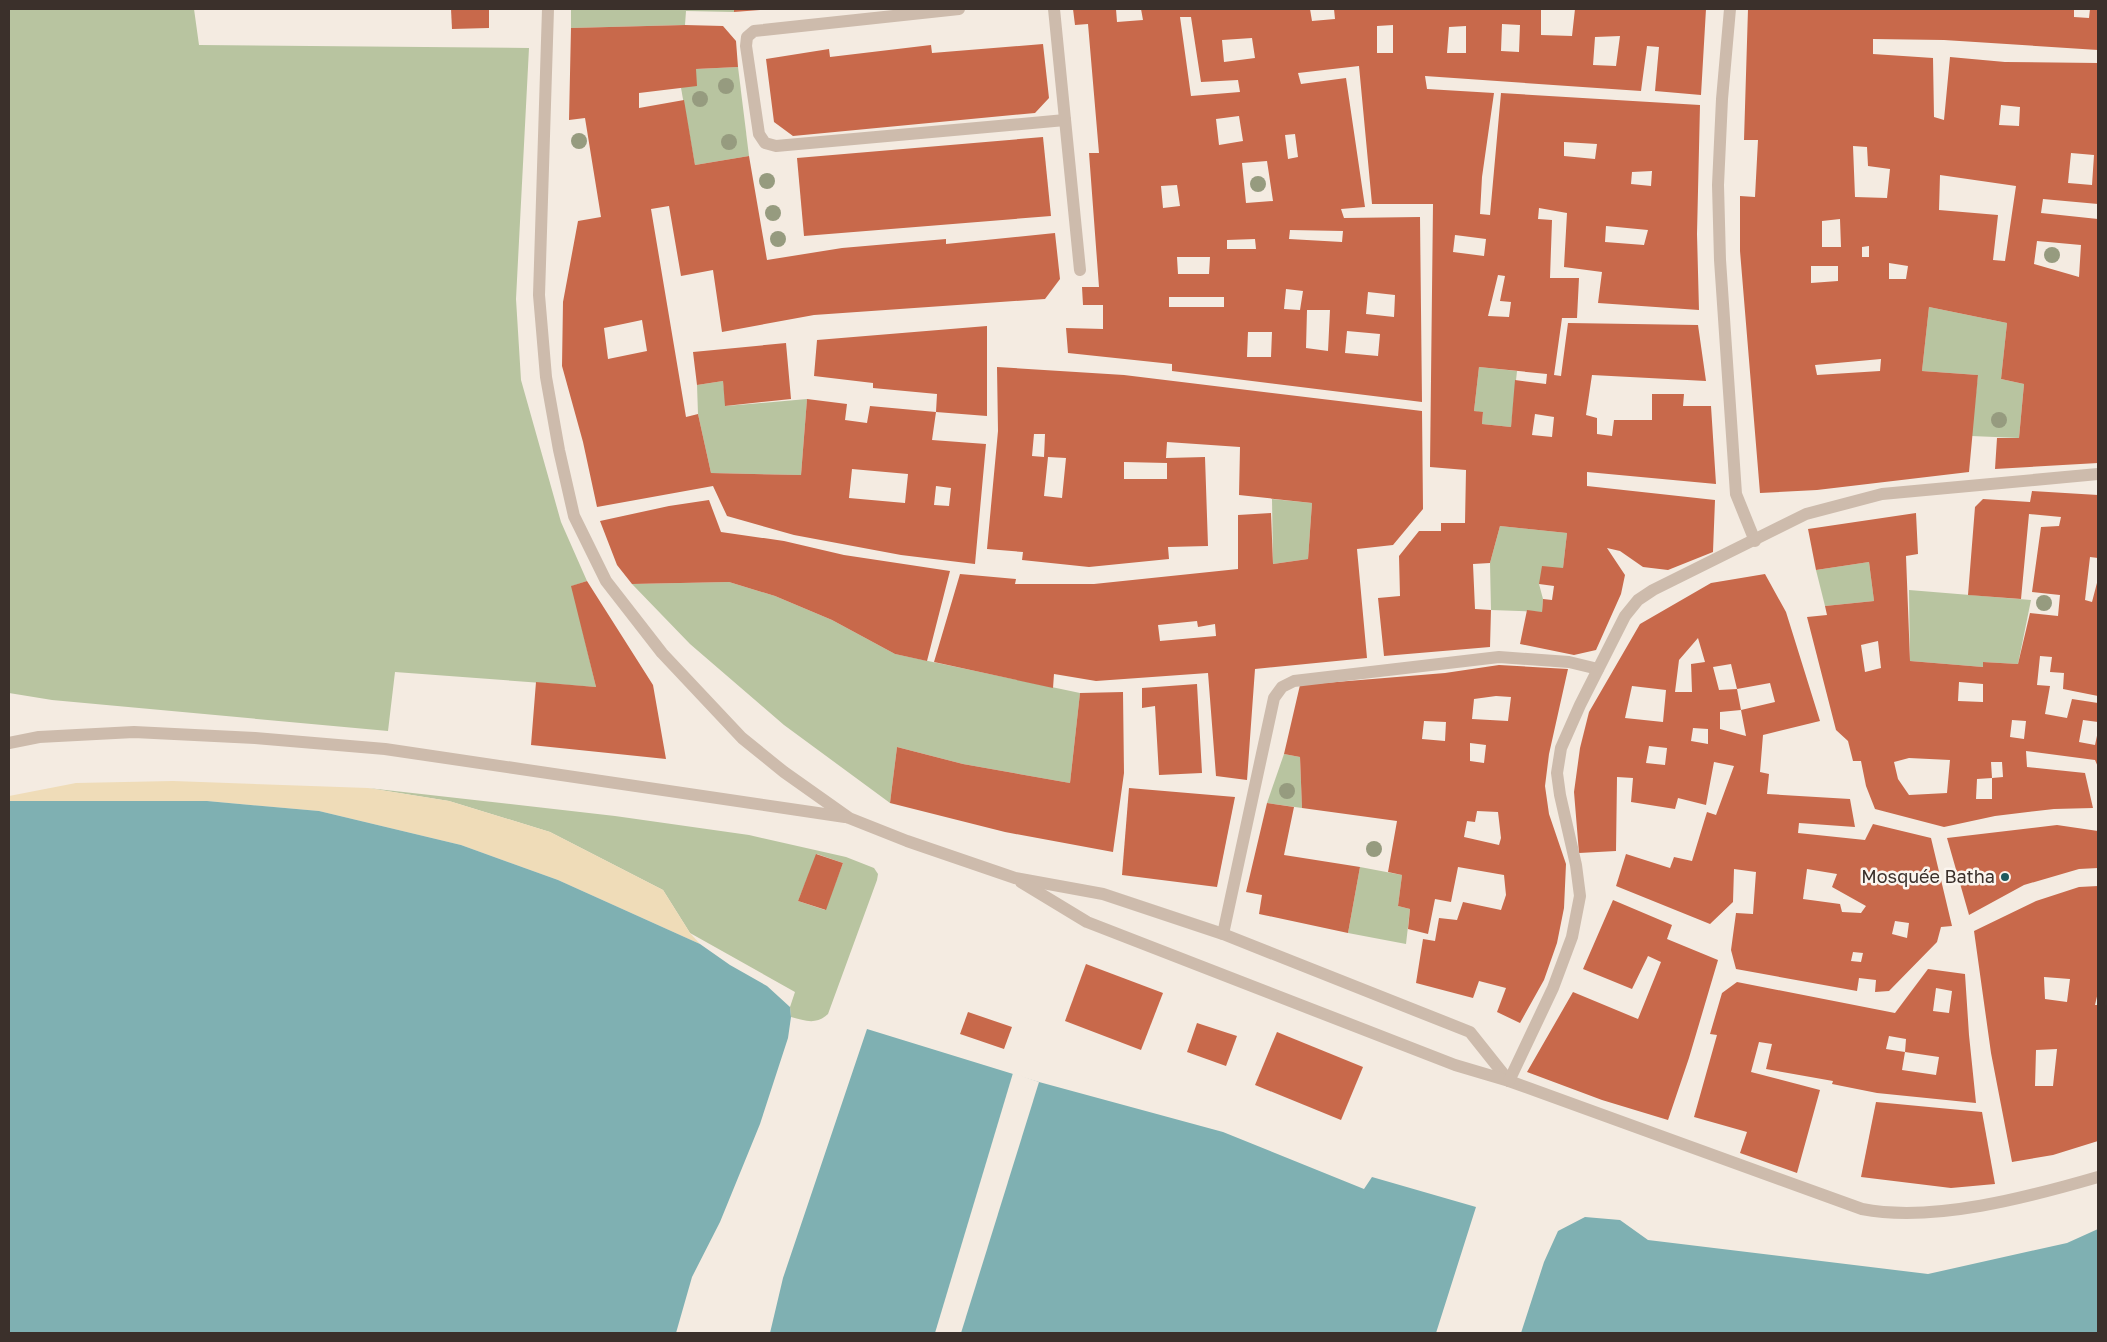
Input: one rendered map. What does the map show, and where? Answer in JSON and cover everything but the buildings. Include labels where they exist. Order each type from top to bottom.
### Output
[{"type":"street","points":[[548,9],[539,295],[546,376],[559,450],[574,516],[606,581],[662,653],[742,738],[784,772],[849,818]]},
{"type":"street","points":[[959,9],[754,31],[747,37],[746,46],[759,134],[765,143],[776,146],[1065,120]]},
{"type":"street","points":[[1054,9],[1080,270]]},
{"type":"street","points":[[1730,9],[1722,99],[1718,185],[1720,260],[1736,494],[1755,541]]},
{"type":"street","points":[[1509,1081],[1553,988],[1572,937],[1580,896],[1576,865],[1560,795],[1557,773],[1561,748],[1625,616],[1638,600],[1653,590],[1806,514],[1882,494],[2098,474]]},
{"type":"street","points":[[1223,934],[1274,698],[1282,687],[1294,681],[1499,657],[1569,662],[1598,669]]},
{"type":"street","points":[[9,743],[39,737],[134,732],[256,738],[386,749],[849,818],[907,841],[1015,878],[1103,894],[1223,934],[1470,1032],[1509,1081]]},
{"type":"street","points":[[1015,878],[1087,922],[1455,1065],[1509,1081],[1838,1202],[1880,1213],[1903,1214],[1951,1210],[2009,1200],[2098,1176]]},
{"type":"green space","points":[[9,9],[194,9],[199,45],[529,48],[516,299],[521,380],[561,522],[587,581],[572,586],[596,687],[395,672],[388,731],[52,700],[9,693]]},
{"type":"green space","points":[[571,9],[734,9],[734,12],[686,11],[685,25],[571,28]]},
{"type":"green space","points":[[738,67],[749,156],[695,165],[681,88],[696,69]]},
{"type":"green space","points":[[1929,307],[2007,323],[2001,379],[2024,384],[2019,438],[1971,436],[1978,375],[1922,371]]},
{"type":"green space","points":[[1479,367],[1517,371],[1511,427],[1482,424],[1483,413],[1474,411]]},
{"type":"green space","points":[[723,381],[726,406],[807,399],[801,475],[711,473],[698,414],[697,385]]},
{"type":"green space","points":[[1272,499],[1312,503],[1308,559],[1273,564]]},
{"type":"green space","points":[[1500,526],[1567,533],[1563,568],[1539,584],[1543,599],[1542,612],[1491,610],[1490,563]]},
{"type":"green space","points":[[1869,562],[1874,601],[1825,606],[1816,570]]},
{"type":"green space","points":[[729,582],[775,596],[832,620],[895,654],[1080,693],[1070,783],[963,764],[897,747],[890,803],[784,725],[690,644],[632,584]]},
{"type":"green space","points":[[1909,590],[2031,600],[2018,664],[1983,662],[1983,667],[1910,661]]},
{"type":"green space","points":[[1284,754],[1300,757],[1302,808],[1267,803]]},
{"type":"green space","points":[[368,788],[615,816],[749,835],[846,857],[874,868],[878,874],[877,880],[828,1014],[819,1020],[806,1021],[791,1017],[790,1007],[795,992],[690,933],[663,890],[550,832],[449,801]],"holes":[[[817,854],[843,863],[825,910],[798,901]]]},
{"type":"green space","points":[[1360,867],[1402,875],[1398,906],[1410,909],[1406,944],[1348,933]]},
{"type":"sand","points":[[173,781],[368,788],[449,801],[550,832],[663,890],[690,933],[700,944],[558,880],[461,845],[319,811],[207,801],[9,801],[9,796],[76,783]]},
{"type":"water","points":[[9,801],[207,801],[319,811],[461,845],[558,880],[700,944],[730,965],[767,986],[790,1007],[791,1017],[788,1038],[760,1124],[720,1222],[692,1277],[676,1333],[9,1333]]},
{"type":"water","points":[[867,1029],[1039,1082],[1223,1132],[1364,1189],[1372,1177],[1476,1207],[1436,1333],[770,1333],[783,1278]]},
{"type":"water","points":[[1585,1217],[1620,1220],[1648,1240],[1928,1274],[2067,1243],[2098,1229],[2098,1333],[1521,1333],[1544,1262],[1558,1231]]},
{"type":"pier","points":[[1013,1073],[1039,1082],[961,1333],[935,1333]]},
{"type":"place","name":"Mosquée Batha","points":[[2005,877]]}]
